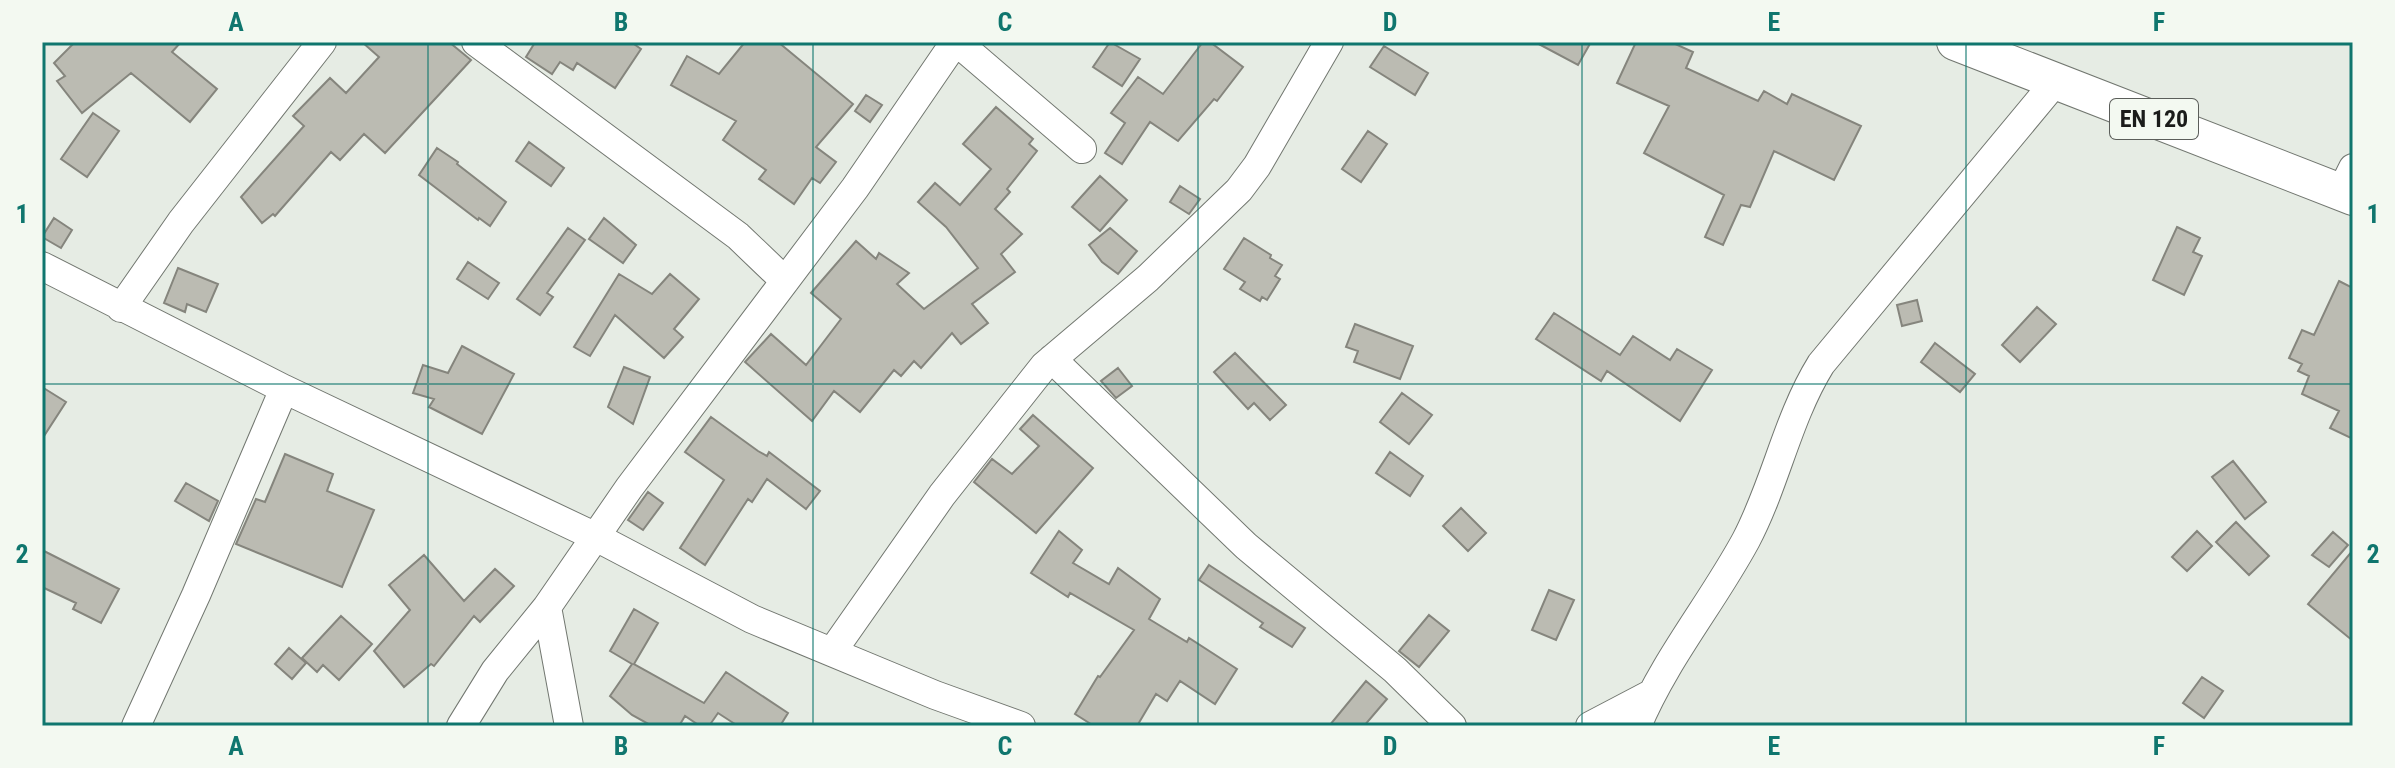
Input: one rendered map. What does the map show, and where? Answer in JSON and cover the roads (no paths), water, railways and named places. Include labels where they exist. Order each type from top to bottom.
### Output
[{"type":"main road","name":"EN 120","points":[[1955,42],[2014,53],[2056,81],[2349,186]]},
{"type":"street","points":[[121,308],[181,222],[322,42]]},
{"type":"street","points":[[476,42],[738,236],[785,281]]},
{"type":"street","points":[[461,726],[495,671],[547,607],[594,536],[855,188],[956,42],[1082,149]]},
{"type":"street","points":[[832,652],[942,495],[1052,359],[1148,278],[1239,190],[1257,166],[1329,42]]},
{"type":"street","points":[[1637,726],[1651,694],[1746,539],[1806,388],[1821,364],[2056,81]]},
{"type":"street","points":[[42,266],[284,389],[594,536],[752,619],[935,695],[1021,726]]},
{"type":"street","points":[[1052,359],[1246,546],[1395,670],[1452,726]]},
{"type":"street","points":[[136,726],[284,389]]},
{"type":"street","points":[[547,607],[569,726]]},
{"type":"street","points":[[1590,726],[1651,694]]}]
